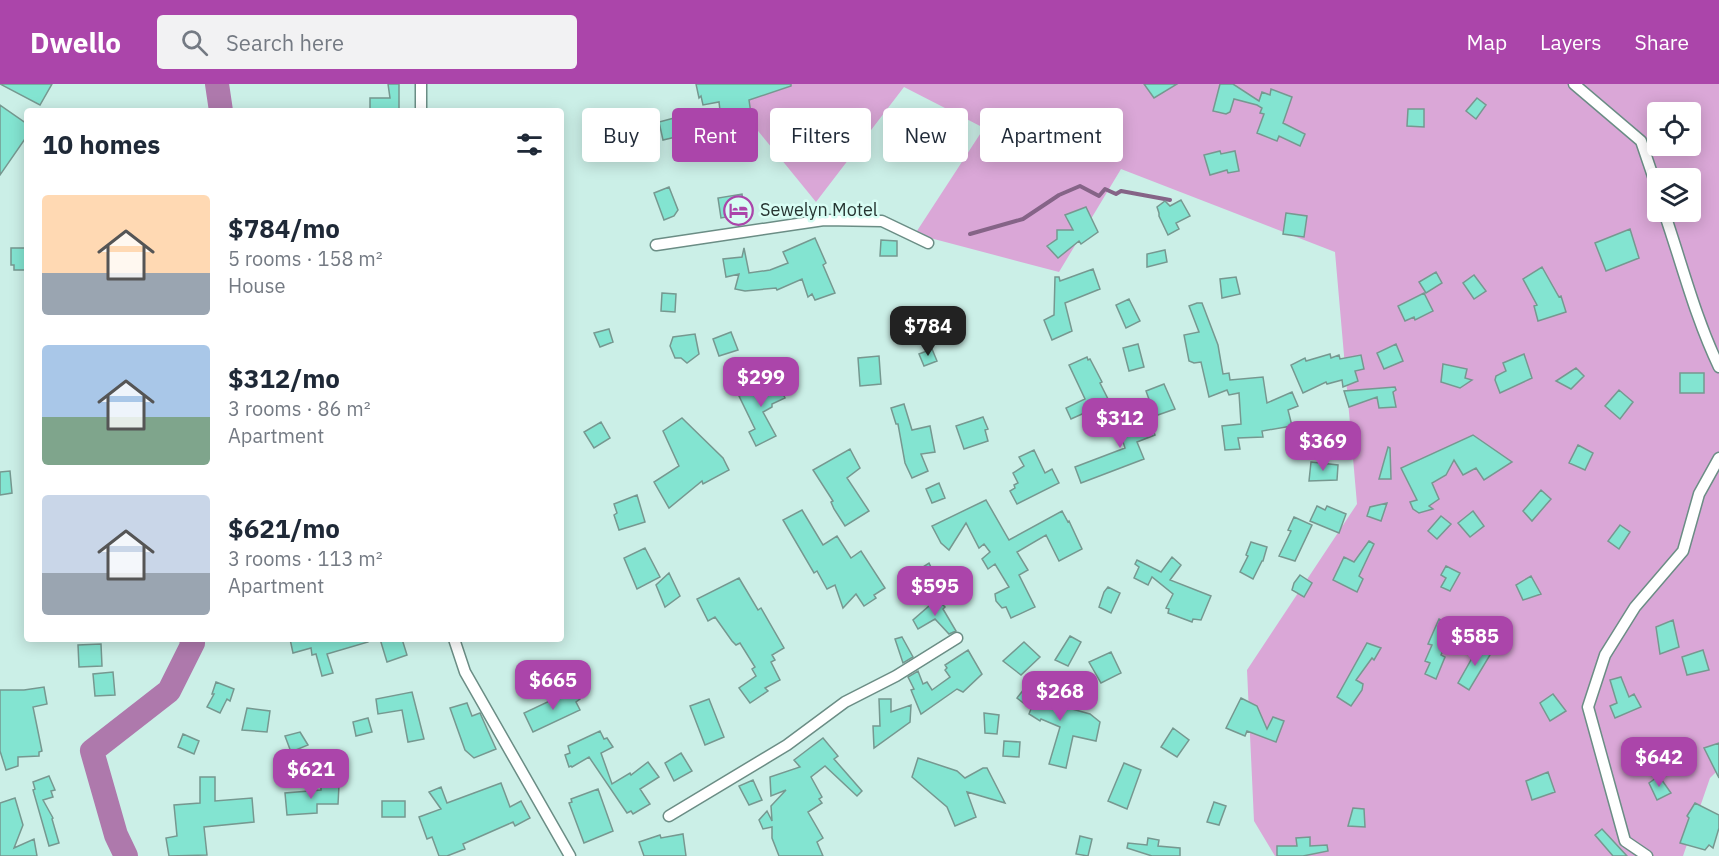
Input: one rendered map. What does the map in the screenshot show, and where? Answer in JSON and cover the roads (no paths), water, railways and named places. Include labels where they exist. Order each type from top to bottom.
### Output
[{"type":"street","points":[[421,84],[421,108]]},
{"type":"street","points":[[1574,84],[1641,141],[1650,168]]},
{"type":"street","points":[[656,245],[824,220],[882,221],[928,243]]},
{"type":"street","points":[[1667,222],[1687,280],[1690,297],[1719,367]]},
{"type":"street","points":[[1647,856],[1625,841],[1588,707],[1605,655],[1635,607],[1683,551],[1699,494],[1719,458]]},
{"type":"street","points":[[669,816],[788,745],[845,702],[896,676],[957,638]]},
{"type":"street","points":[[455,642],[465,672],[570,856]]},
{"type":"waterway","points":[[217,84],[221,108]]},
{"type":"waterway","points":[[970,234],[1023,219],[1059,195],[1080,186],[1099,196],[1105,189],[1116,194],[1121,191],[1170,200]]},
{"type":"waterway","points":[[126,856],[116,835],[92,751],[169,691],[192,642]]},
{"type":"place","name":"Sewelyn Motel","points":[[739,210]]}]
